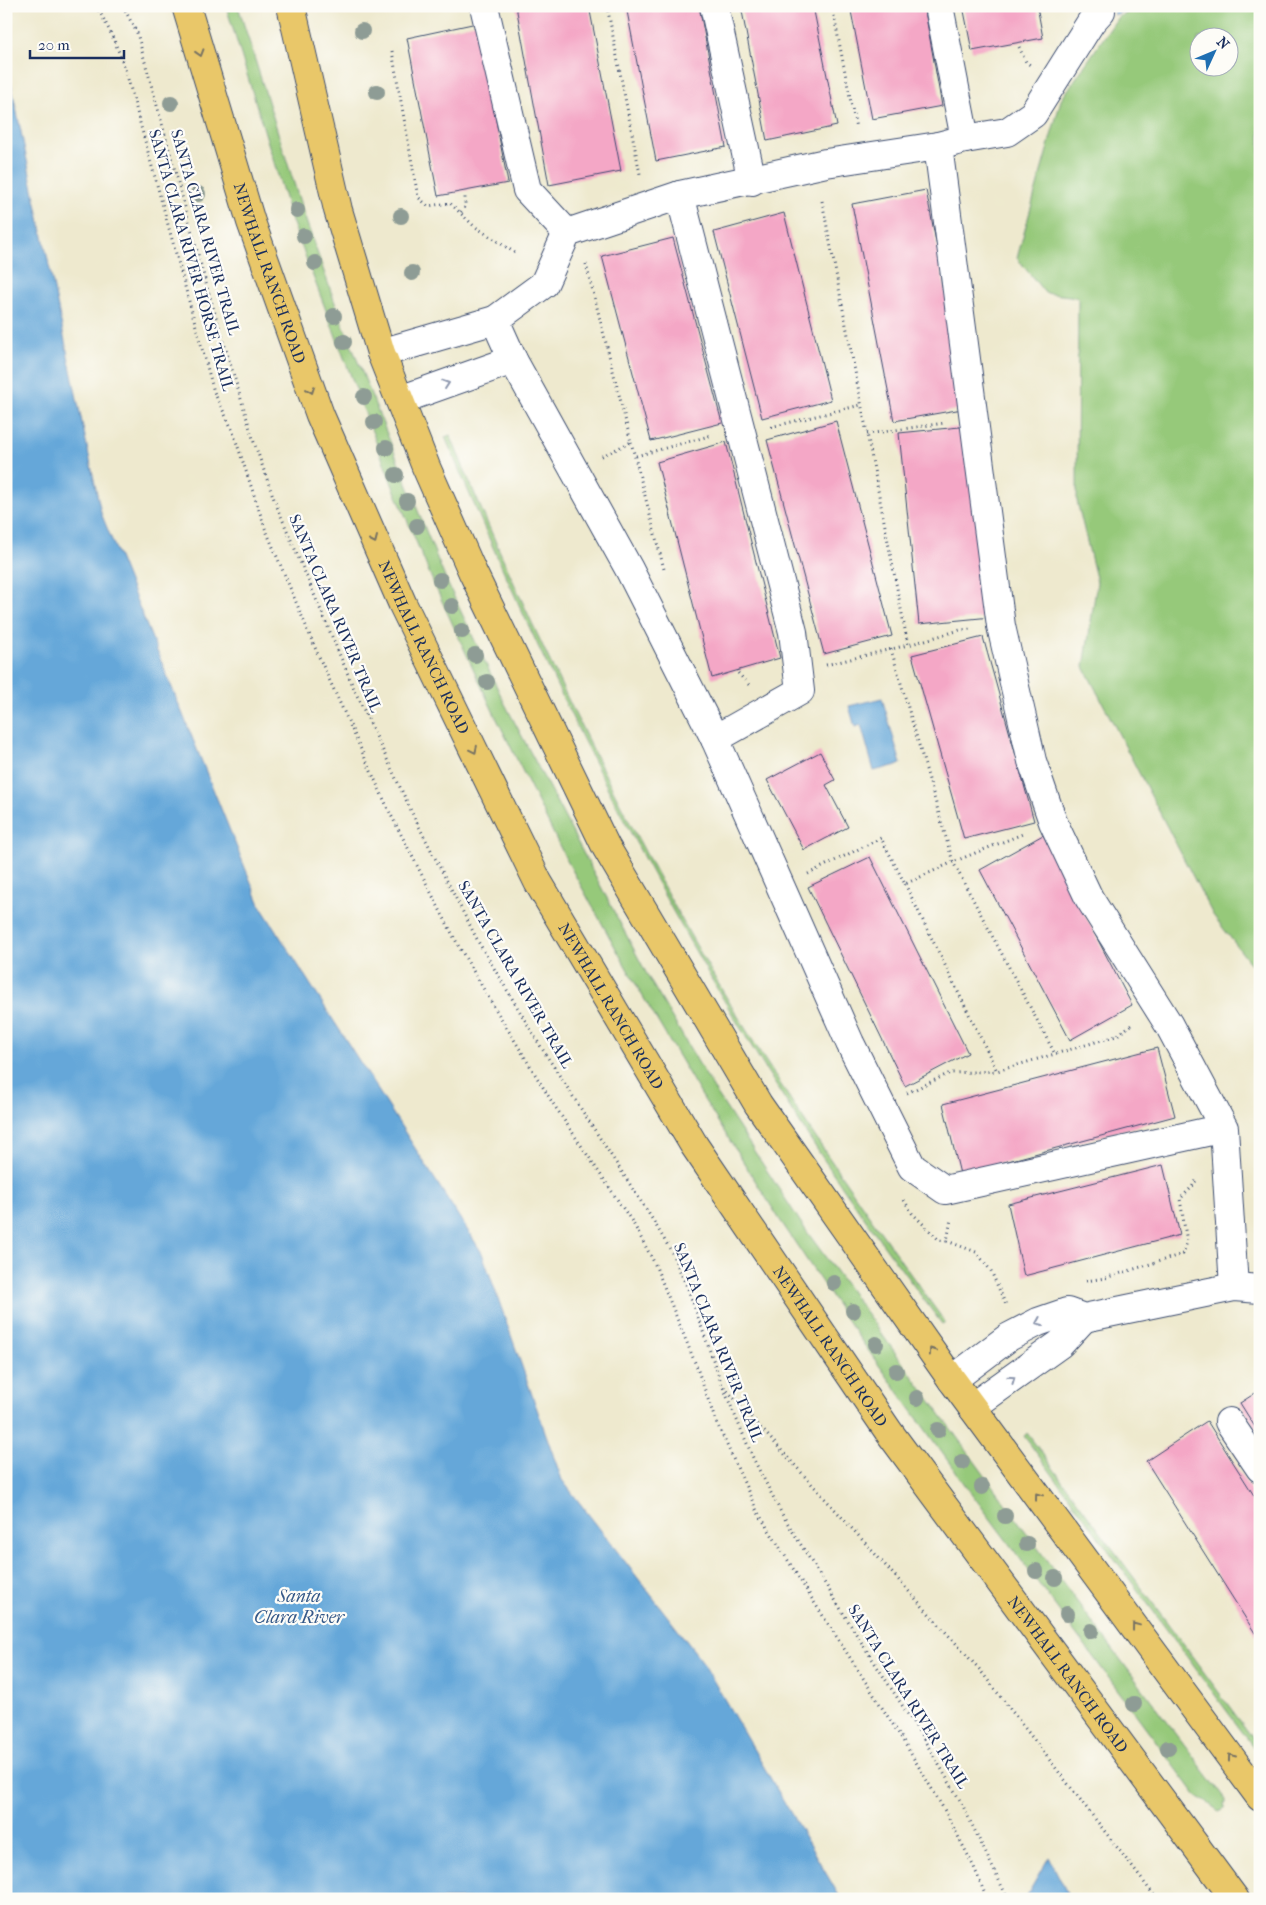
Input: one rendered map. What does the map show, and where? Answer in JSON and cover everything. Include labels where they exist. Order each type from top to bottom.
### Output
[{"type":"main road","name":"NEWHALL RANCH ROAD","points":[[186,6],[251,222],[320,415],[403,605],[538,882],[694,1145],[889,1432],[1235,1899]]},
{"type":"main road","points":[[291,6],[338,210],[381,353],[426,467],[473,573],[606,846],[758,1104],[952,1380],[1260,1796]]},
{"type":"street","points":[[484,6],[527,190],[567,234]]},
{"type":"street","points":[[714,6],[752,181]]},
{"type":"street","points":[[939,6],[964,139]]},
{"type":"street","points":[[381,353],[495,320],[544,284],[567,234],[680,195],[752,181],[826,163],[938,146],[964,139],[1007,132],[1033,114],[1091,22],[1102,11]]},
{"type":"street","points":[[938,146],[1001,626],[1032,761],[1053,822],[1089,898],[1158,1007],[1224,1128],[1247,1288],[1084,1318],[1067,1312],[1038,1322],[1009,1337],[952,1380]]},
{"type":"street","points":[[680,195],[793,632],[800,691],[715,739]]},
{"type":"street","points":[[495,320],[513,360],[629,569],[715,739],[850,1043],[912,1166],[945,1190],[1224,1128]]},
{"type":"street","points":[[400,400],[513,360]]},
{"type":"street","points":[[972,1407],[1060,1344],[1084,1318]]},
{"type":"street","points":[[1229,1422],[1260,1468]]},
{"type":"path","name":"SANTA CLARA RIVER HORSE TRAIL","points":[[96,6],[117,45],[126,72],[214,392],[232,429],[268,537],[319,657],[390,813],[458,944],[493,1006],[552,1102],[633,1224],[654,1262],[696,1365],[715,1419],[757,1511],[808,1594],[901,1737],[945,1811],[974,1867],[987,1899]]},
{"type":"path","name":"SANTA CLARA RIVER TRAIL","points":[[124,6],[137,33],[207,287],[257,450],[279,511],[355,691],[414,817],[480,943],[537,1040],[671,1251],[688,1289],[722,1385],[754,1460],[782,1514],[936,1759],[961,1802],[1008,1899]]},
{"type":"path","points":[[607,6],[640,174]]},
{"type":"path","points":[[832,6],[856,131]]},
{"type":"path","points":[[1019,47],[1026,62],[1032,66]]},
{"type":"path","points":[[392,51],[418,197],[428,206],[450,203],[474,226],[515,253]]},
{"type":"path","points":[[461,212],[465,207],[465,194]]},
{"type":"path","points":[[822,202],[908,645]]},
{"type":"path","points":[[585,261],[666,576]]},
{"type":"path","points":[[765,428],[861,405]]},
{"type":"path","points":[[867,434],[974,418]]},
{"type":"path","points":[[636,456],[721,433]]},
{"type":"path","points":[[597,458],[631,442]]},
{"type":"path","points":[[825,665],[960,630],[1001,626]]},
{"type":"path","points":[[891,649],[953,862],[1055,1054]]},
{"type":"path","points":[[738,673],[753,689]]},
{"type":"path","points":[[905,884],[953,862],[1053,822]]},
{"type":"path","points":[[781,888],[881,838],[997,1071]]},
{"type":"path","points":[[905,1094],[950,1073],[997,1071],[1116,1036],[1158,1007]]},
{"type":"path","points":[[1086,1281],[1105,1278],[1183,1254],[1188,1242],[1180,1199],[1192,1187],[1199,1174]]},
{"type":"path","points":[[947,1241],[976,1252],[991,1271],[1007,1308]]},
{"type":"path","points":[[722,1385],[980,1670],[1157,1899]]},
{"type":"green space","points":[[226,6],[238,6],[304,215],[340,317],[445,578],[504,702],[651,982],[715,1091],[805,1229],[1075,1599],[1226,1800],[1225,1808],[1219,1811],[1196,1795],[966,1486],[855,1332],[780,1220],[703,1098],[639,990],[565,857],[491,707],[434,584],[392,484],[292,221]]},
{"type":"green space","points":[[1142,6],[1260,6],[1260,976],[1213,915],[1084,667],[1097,582],[1077,501],[1078,297],[1045,293],[1017,258],[1061,100],[1118,17]]},
{"type":"green space","points":[[450,435],[504,561],[561,685],[622,808],[687,929],[746,1030],[778,1080],[843,1178],[945,1322],[942,1324],[902,1271],[807,1134],[739,1026],[646,862],[561,694],[521,609],[445,437]]},
{"type":"green space","points":[[1027,1433],[1260,1748],[1260,1756],[1024,1436]]},
{"type":"water","points":[[1113,6],[1136,6],[1114,15]]},
{"type":"water","name":"Santa Clara River","points":[[6,77],[11,84],[101,513],[261,907],[482,1253],[562,1480],[702,1661],[841,1899],[6,1899]]},
{"type":"water","points":[[882,698],[901,764],[874,771],[861,725],[855,727],[849,706]]},
{"type":"water","points":[[1049,1857],[1070,1899],[1025,1899]]},
{"type":"building","points":[[516,6],[589,6],[621,171],[549,185]]},
{"type":"building","points":[[626,6],[699,6],[726,147],[656,161]]},
{"type":"building","points":[[741,6],[813,6],[837,126],[767,141]]},
{"type":"building","points":[[850,6],[924,6],[942,106],[872,119]]},
{"type":"building","points":[[963,6],[1037,6],[1043,38],[972,51]]},
{"type":"building","points":[[477,23],[508,183],[438,196],[407,38]]},
{"type":"building","points":[[926,190],[968,408],[894,421],[852,204]]},
{"type":"building","points":[[784,213],[831,400],[762,418],[714,232]]},
{"type":"building","points":[[673,238],[722,423],[651,441],[602,256]]},
{"type":"building","points":[[836,421],[892,636],[824,654],[767,440]]},
{"type":"building","points":[[970,426],[991,617],[919,624],[899,433]]},
{"type":"building","points":[[726,442],[780,658],[712,678],[657,462]]},
{"type":"building","points":[[983,637],[1034,821],[964,839],[912,655]]},
{"type":"building","points":[[820,752],[835,780],[826,785],[848,827],[804,850],[767,780]]},
{"type":"building","points":[[1043,835],[1132,1005],[1070,1040],[980,870]]},
{"type":"building","points":[[870,857],[968,1053],[905,1086],[808,887]]},
{"type":"building","points":[[1157,1048],[1175,1116],[960,1174],[943,1104]]},
{"type":"building","points":[[1163,1165],[1180,1235],[1024,1276],[1008,1204]]},
{"type":"building","points":[[1260,1390],[1260,1435],[1240,1403]]},
{"type":"building","points":[[1207,1421],[1260,1505],[1260,1641],[1146,1461]]}]
